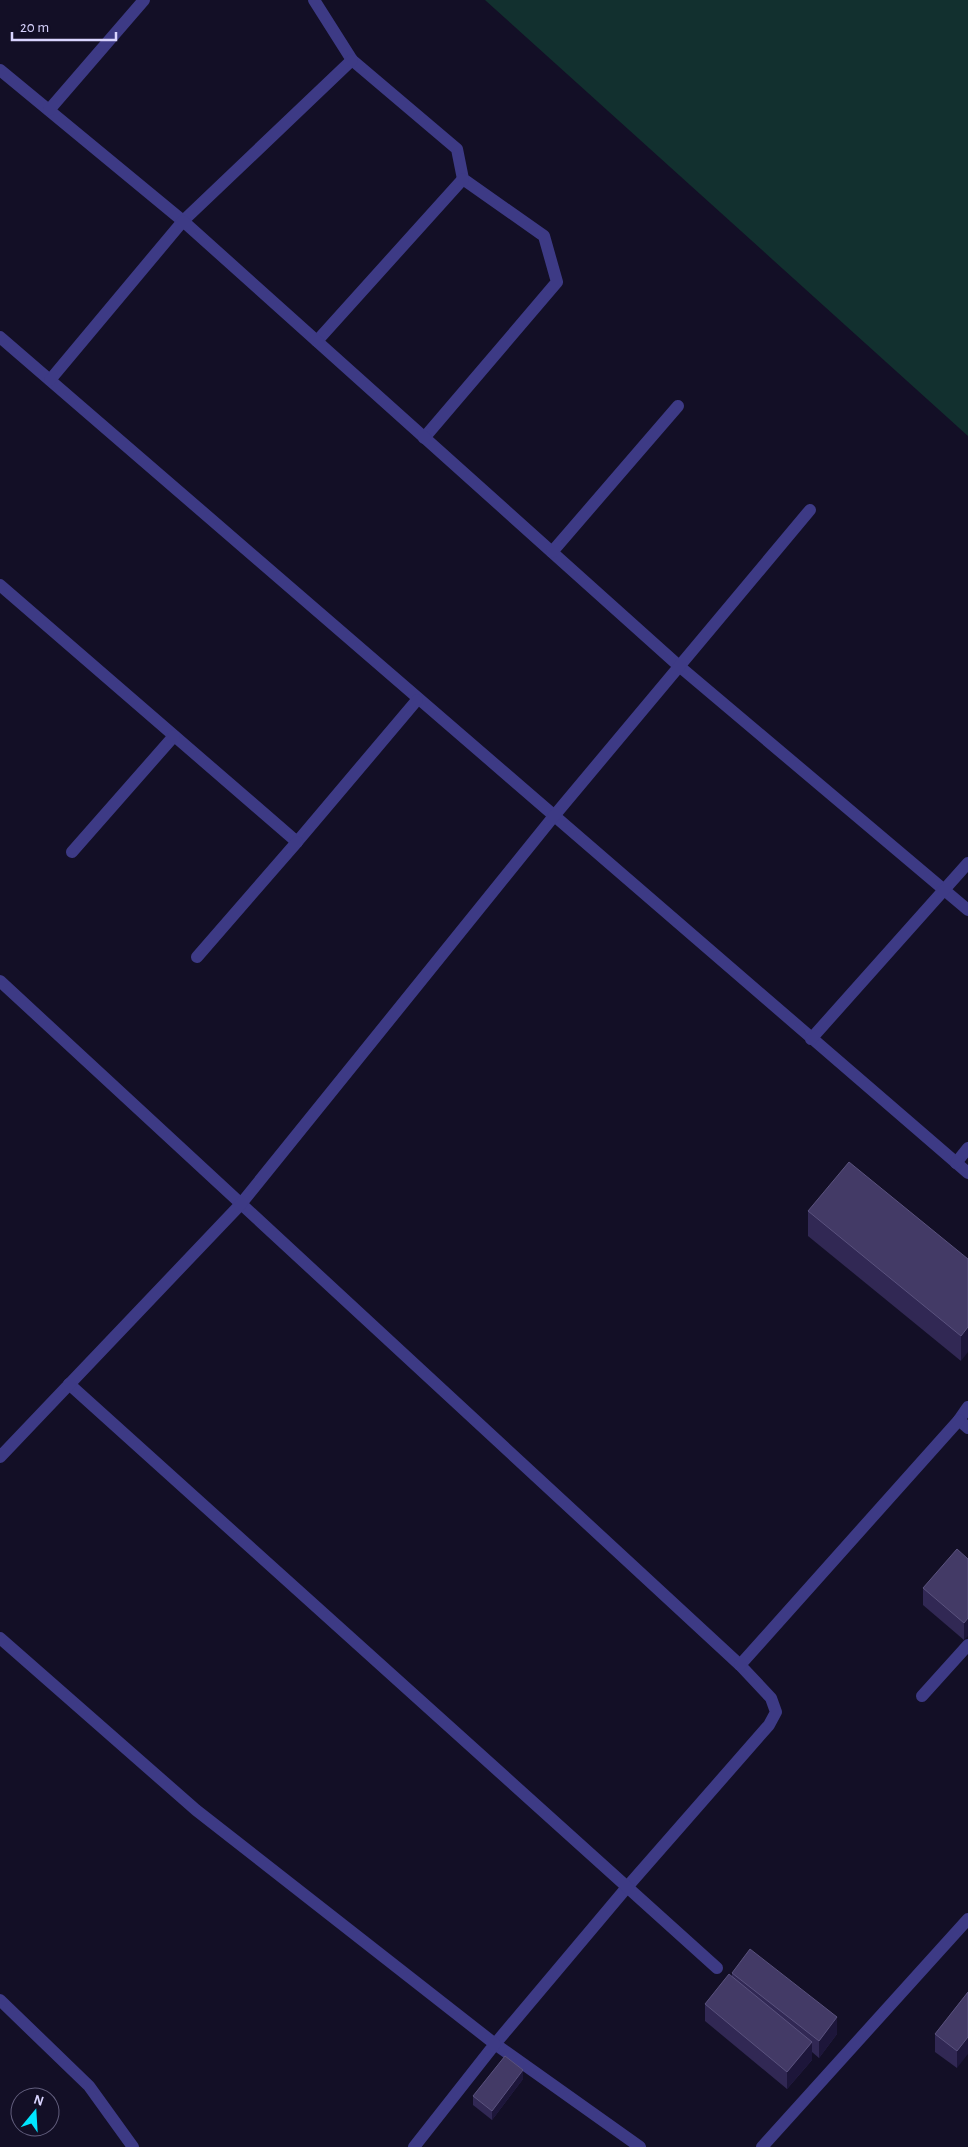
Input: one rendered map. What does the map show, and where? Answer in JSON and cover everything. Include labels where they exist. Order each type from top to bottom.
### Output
[{"type":"street","points":[[49,110],[144,0]]},
{"type":"street","points":[[314,0],[352,60],[457,149],[463,179],[544,236],[556,282],[424,438]]},
{"type":"street","points":[[50,380],[183,221],[352,60]]},
{"type":"street","points":[[0,70],[183,221],[679,666],[968,910]]},
{"type":"street","points":[[317,341],[463,179]]},
{"type":"street","points":[[0,337],[417,700],[968,1173]]},
{"type":"street","points":[[552,552],[678,406]]},
{"type":"street","points":[[0,1457],[240,1204],[554,816],[810,510]]},
{"type":"street","points":[[0,585],[297,842]]},
{"type":"street","points":[[197,958],[417,700]]},
{"type":"street","points":[[72,852],[174,736]]},
{"type":"street","points":[[811,1039],[968,863]]},
{"type":"street","points":[[0,981],[740,1665],[772,1698],[776,1712],[769,1725],[628,1886],[495,2044],[414,2147]]},
{"type":"street","points":[[956,1163],[968,1148]]},
{"type":"street","points":[[69,1384],[717,1968]]},
{"type":"street","points":[[740,1665],[964,1424],[968,1407]]},
{"type":"street","points":[[0,1638],[196,1810],[495,2044],[640,2147]]},
{"type":"street","points":[[922,1696],[968,1645]]},
{"type":"street","points":[[762,2147],[968,1919]]},
{"type":"street","points":[[0,2000],[89,2086],[134,2147]]},
{"type":"green space","points":[[485,0],[968,0],[968,436]]},
{"type":"building","points":[[849,1162],[968,1259],[968,1327],[961,1336],[808,1211]]},
{"type":"building","points":[[957,1549],[968,1559],[968,1618],[964,1623],[923,1588]]},
{"type":"building","points":[[750,1949],[837,2017],[819,2041],[732,1973]]},
{"type":"building","points":[[729,1974],[812,2042],[787,2072],[705,2004]]},
{"type":"building","points":[[968,1992],[968,2037],[957,2051],[935,2034]]},
{"type":"building","points":[[505,2056],[523,2070],[492,2111],[473,2096]]}]
